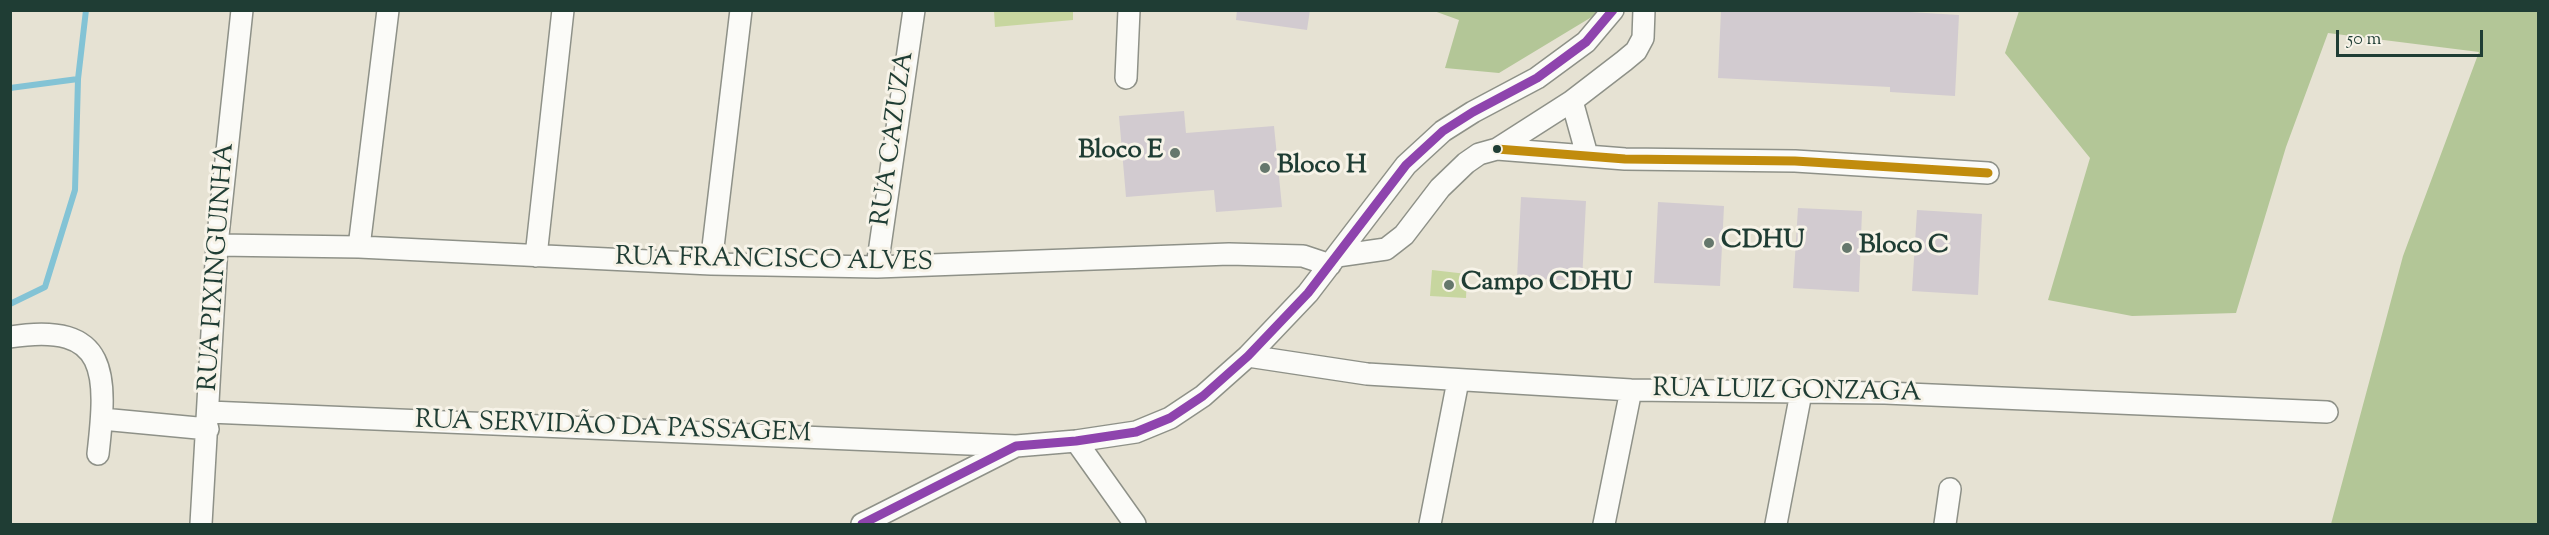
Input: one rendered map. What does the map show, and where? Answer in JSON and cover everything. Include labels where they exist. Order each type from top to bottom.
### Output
[{"type":"street","name":"RUA PIXINGUINHA","points":[[201,525],[209,420],[217,245],[242,10]]},
{"type":"street","points":[[359,247],[388,10]]},
{"type":"street","points":[[536,256],[563,10]]},
{"type":"street","points":[[711,264],[741,10]]},
{"type":"street","name":"RUA CAZUZA","points":[[877,267],[914,10]]},
{"type":"street","points":[[1126,78],[1129,10]]},
{"type":"street","name":"RUA SERVIDÃO DA PASSAGEM","points":[[102,419],[209,420],[1016,446],[1076,441],[1137,432],[1170,418],[1203,396],[1248,356],[1308,292],[1406,165],[1443,131],[1473,112],[1537,78],[1586,42],[1613,10]]},
{"type":"street","points":[[1333,261],[1386,249],[1404,235],[1440,188],[1466,163],[1479,154],[1497,148],[1572,101],[1636,51],[1643,38],[1644,10]]},
{"type":"street","points":[[1572,101],[1587,155]]},
{"type":"street","points":[[1497,148],[1660,161],[1772,160],[1894,165],[1988,173]]},
{"type":"street","name":"RUA FRANCISCO ALVES","points":[[217,245],[359,247],[711,264],[877,267],[1229,254],[1303,256],[1333,261]]},
{"type":"street","points":[[10,337],[36,333],[65,336],[83,343],[94,355],[101,376],[102,419],[98,454]]},
{"type":"street","name":"RUA LUIZ GONZAGA","points":[[1248,356],[1367,374],[1631,390],[1885,393],[2327,412]]},
{"type":"street","points":[[1430,525],[1458,381]]},
{"type":"street","points":[[1604,525],[1631,390]]},
{"type":"street","points":[[1776,525],[1801,393]]},
{"type":"street","points":[[1076,441],[1139,524]]},
{"type":"street","points":[[862,525],[1016,446]]},
{"type":"street","points":[[1945,525],[1950,489]]},
{"type":"green space","points":[[1597,10],[1595,15],[1499,73],[1445,68],[1459,20],[1434,11]]},
{"type":"green space","points":[[994,11],[1073,11],[1073,20],[995,27]]},
{"type":"green space","points":[[2019,11],[2538,11],[2538,524],[2331,524],[2403,256],[2479,52],[2328,33],[2286,147],[2236,313],[2132,316],[2048,300],[2090,158],[2005,53]]},
{"type":"green space","name":"Campo CDHU","points":[[1432,270],[1467,274],[1466,298],[1430,296]]},
{"type":"building","points":[[1237,10],[1310,10],[1307,30],[1236,20]]},
{"type":"building","points":[[1721,10],[1877,10],[1959,15],[1955,96],[1890,92],[1890,87],[1718,78]]},
{"type":"building","points":[[1184,111],[1186,133],[1274,126],[1282,207],[1216,212],[1214,190],[1126,197],[1119,116]]},
{"type":"building","points":[[1521,197],[1586,201],[1582,281],[1517,278]]},
{"type":"building","name":"CDHU","points":[[1658,202],[1724,206],[1720,286],[1654,283]]},
{"type":"building","name":"Bloco C","points":[[1798,208],[1862,211],[1859,292],[1793,288]]},
{"type":"building","points":[[1917,210],[1982,214],[1978,295],[1912,291]]},
{"type":"waterway","points":[[10,304],[45,287],[75,190],[78,79],[86,10]]},
{"type":"waterway","points":[[10,88],[78,79]]},
{"type":"transit line","points":[[862,524],[1016,446],[1076,441],[1136,432],[1170,418],[1203,396],[1248,356],[1308,293],[1406,165],[1443,131],[1473,112],[1537,78],[1586,42],[1613,10]]},
{"type":"transit line","points":[[1497,149],[1625,159],[1795,161],[1988,173]]},
{"type":"place","name":"Bloco E","points":[[1175,153]]},
{"type":"place","name":"Bloco H","points":[[1265,168]]},
{"type":"place","name":"CDHU","points":[[1709,243]]},
{"type":"place","name":"Bloco C","points":[[1847,248]]},
{"type":"place","name":"Campo CDHU","points":[[1449,285]]}]
